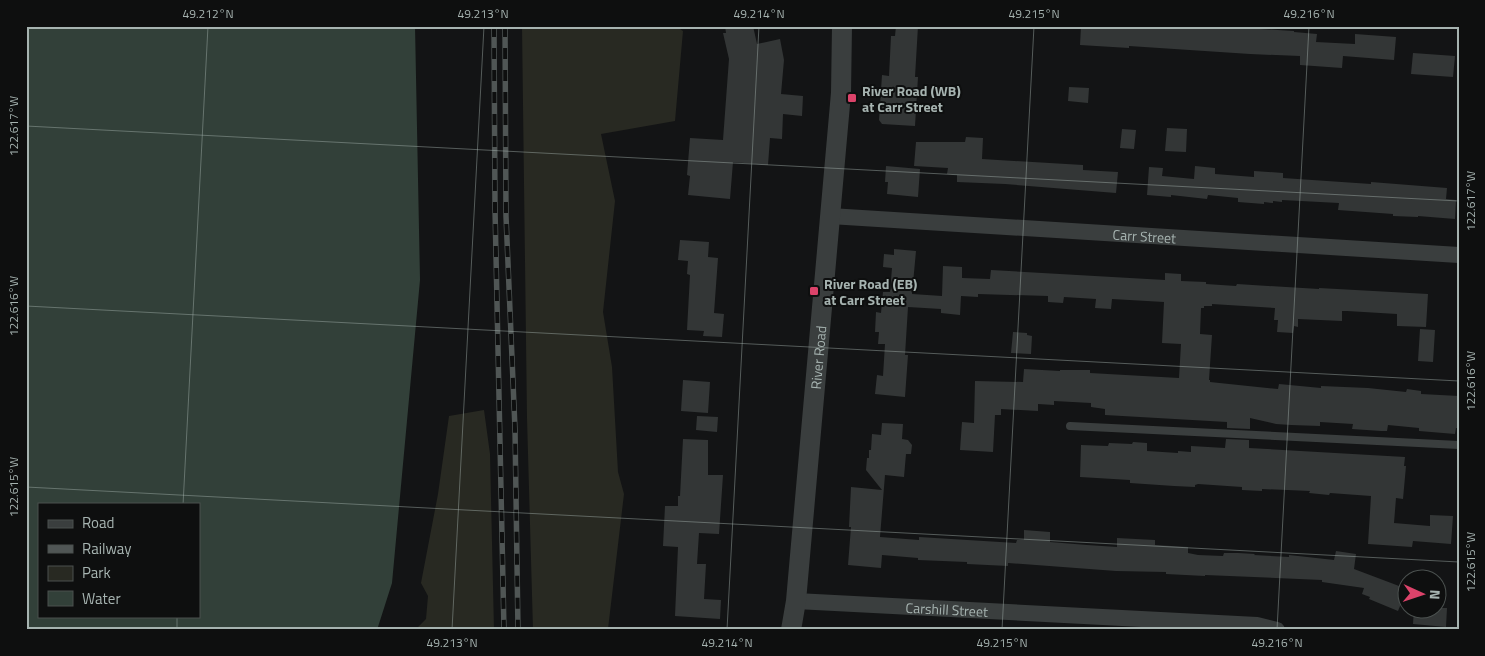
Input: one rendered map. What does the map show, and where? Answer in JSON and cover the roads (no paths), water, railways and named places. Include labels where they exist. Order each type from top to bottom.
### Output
[{"type":"street","name":"River Road","points":[[791,630],[796,601],[816,397],[841,93],[842,26]]},
{"type":"street","name":"Carr Street","points":[[830,216],[1459,254]]},
{"type":"street","name":"Carshill Street","points":[[796,601],[1257,626],[1277,630]]},
{"type":"lane","points":[[1070,426],[1459,446]]},
{"type":"water","points":[[26,26],[415,26],[420,280],[392,583],[377,630],[26,630]]},
{"type":"railway","points":[[494,26],[495,209],[504,630]]},
{"type":"railway","points":[[505,26],[506,216],[515,429],[518,630]]},
{"type":"place","name":"River Road (WB) at Carr Street","points":[[852,98]]},
{"type":"place","name":"River Road (EB) at Carr Street","points":[[814,291]]}]
